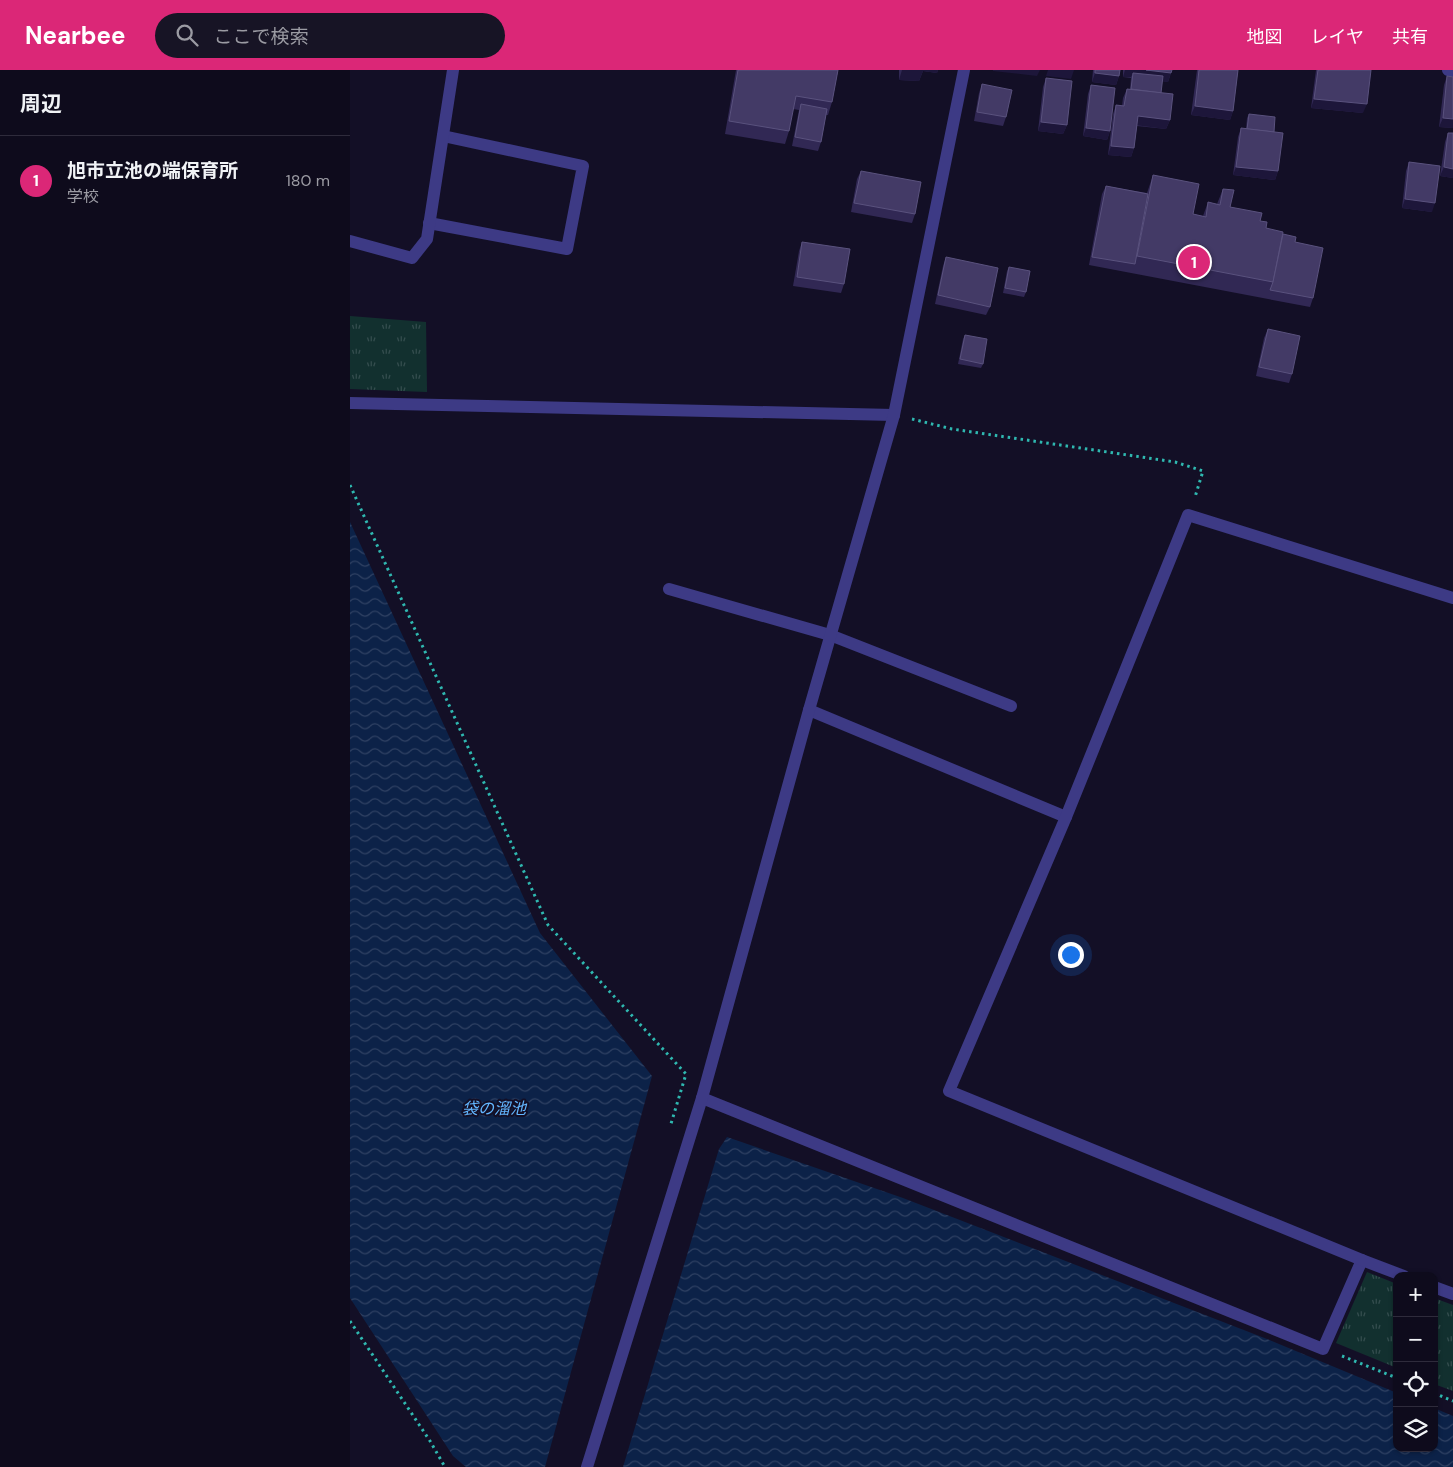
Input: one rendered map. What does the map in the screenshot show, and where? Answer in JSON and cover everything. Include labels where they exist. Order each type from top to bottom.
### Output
[{"type":"street","points":[[350,241],[412,258],[427,239],[453,70]]},
{"type":"street","points":[[587,1467],[702,1098],[830,635],[894,415],[964,70]]},
{"type":"street","points":[[1448,70],[1453,71]]},
{"type":"street","points":[[429,223],[567,248],[583,166],[443,136]]},
{"type":"street","points":[[350,404],[894,415]]},
{"type":"street","points":[[1394,1272],[949,1091],[1066,817],[1188,515],[1453,598]]},
{"type":"street","points":[[669,588],[830,635],[1011,706]]},
{"type":"street","points":[[809,710],[1066,817]]},
{"type":"street","points":[[702,1098],[1322,1349],[1362,1260]]},
{"type":"street","points":[[1438,1288],[1453,1294]]},
{"type":"path","points":[[894,415],[952,428],[1175,462],[1203,471],[1188,515]]},
{"type":"path","points":[[350,485],[548,925],[686,1074],[669,1130]]},
{"type":"path","points":[[350,1321],[430,1441],[445,1467]]},
{"type":"path","points":[[1322,1349],[1393,1376]]},
{"type":"path","points":[[1438,1395],[1453,1401]]},
{"type":"green space","points":[[350,316],[426,322],[427,392],[350,389]]},
{"type":"green space","points":[[1367,1272],[1393,1282],[1393,1366],[1336,1343]]},
{"type":"green space","points":[[1438,1299],[1453,1305],[1453,1391],[1438,1385]]},
{"type":"water","name":"袋の溜池","points":[[350,522],[540,933],[652,1076],[545,1467],[466,1467],[453,1456],[350,1298]]},
{"type":"water","points":[[727,1137],[903,1198],[1267,1339],[1393,1391],[1393,1452],[1438,1452],[1438,1410],[1453,1416],[1453,1467],[623,1467],[719,1149]]},
{"type":"building","points":[[738,70],[838,70],[832,102],[796,96],[789,131],[729,121]]},
{"type":"building","points":[[1095,70],[1120,70],[1119,76],[1095,73]]},
{"type":"building","points":[[1146,70],[1172,70],[1171,73]]},
{"type":"building","points":[[1199,70],[1238,70],[1233,111],[1195,106]]},
{"type":"building","points":[[1318,70],[1371,70],[1367,104],[1314,99]]},
{"type":"building","points":[[1133,73],[1163,76],[1161,93],[1131,89]]},
{"type":"building","points":[[1447,76],[1453,77],[1453,119],[1443,118]]},
{"type":"building","points":[[1046,78],[1072,81],[1067,125],[1041,122]]},
{"type":"building","points":[[982,84],[1012,90],[1006,117],[977,112]]},
{"type":"building","points":[[1091,85],[1115,88],[1110,131],[1086,128]]},
{"type":"building","points":[[1127,89],[1173,94],[1170,120],[1138,116],[1134,148],[1111,146],[1116,105],[1124,106]]},
{"type":"building","points":[[801,104],[827,109],[821,142],[795,137]]},
{"type":"building","points":[[1249,114],[1275,117],[1274,132],[1247,129]]},
{"type":"building","points":[[1241,128],[1283,133],[1278,171],[1236,167]]},
{"type":"building","points":[[1448,133],[1453,133],[1453,169],[1444,167]]},
{"type":"building","points":[[1409,162],[1440,166],[1435,203],[1405,199]]},
{"type":"building","points":[[861,171],[921,182],[915,214],[854,203]]},
{"type":"building","points":[[1153,175],[1199,184],[1193,214],[1206,217],[1208,202],[1220,205],[1223,189],[1234,190],[1230,207],[1262,213],[1260,221],[1267,222],[1266,228],[1283,232],[1273,282],[1137,256]]},
{"type":"building","points":[[1106,186],[1148,194],[1135,264],[1092,257]]},
{"type":"building","points":[[1283,234],[1296,237],[1295,242],[1323,248],[1313,298],[1270,290]]},
{"type":"building","points":[[802,242],[850,249],[844,284],[797,277]]},
{"type":"building","points":[[946,257],[998,268],[990,307],[938,295]]},
{"type":"building","points":[[1009,267],[1030,271],[1026,292],[1005,288]]},
{"type":"building","points":[[1268,329],[1300,336],[1292,374],[1259,367]]},
{"type":"building","points":[[965,335],[987,339],[983,364],[960,359]]},
{"type":"place","name":"旭市立池の端保育所","points":[[1194,262]]}]
